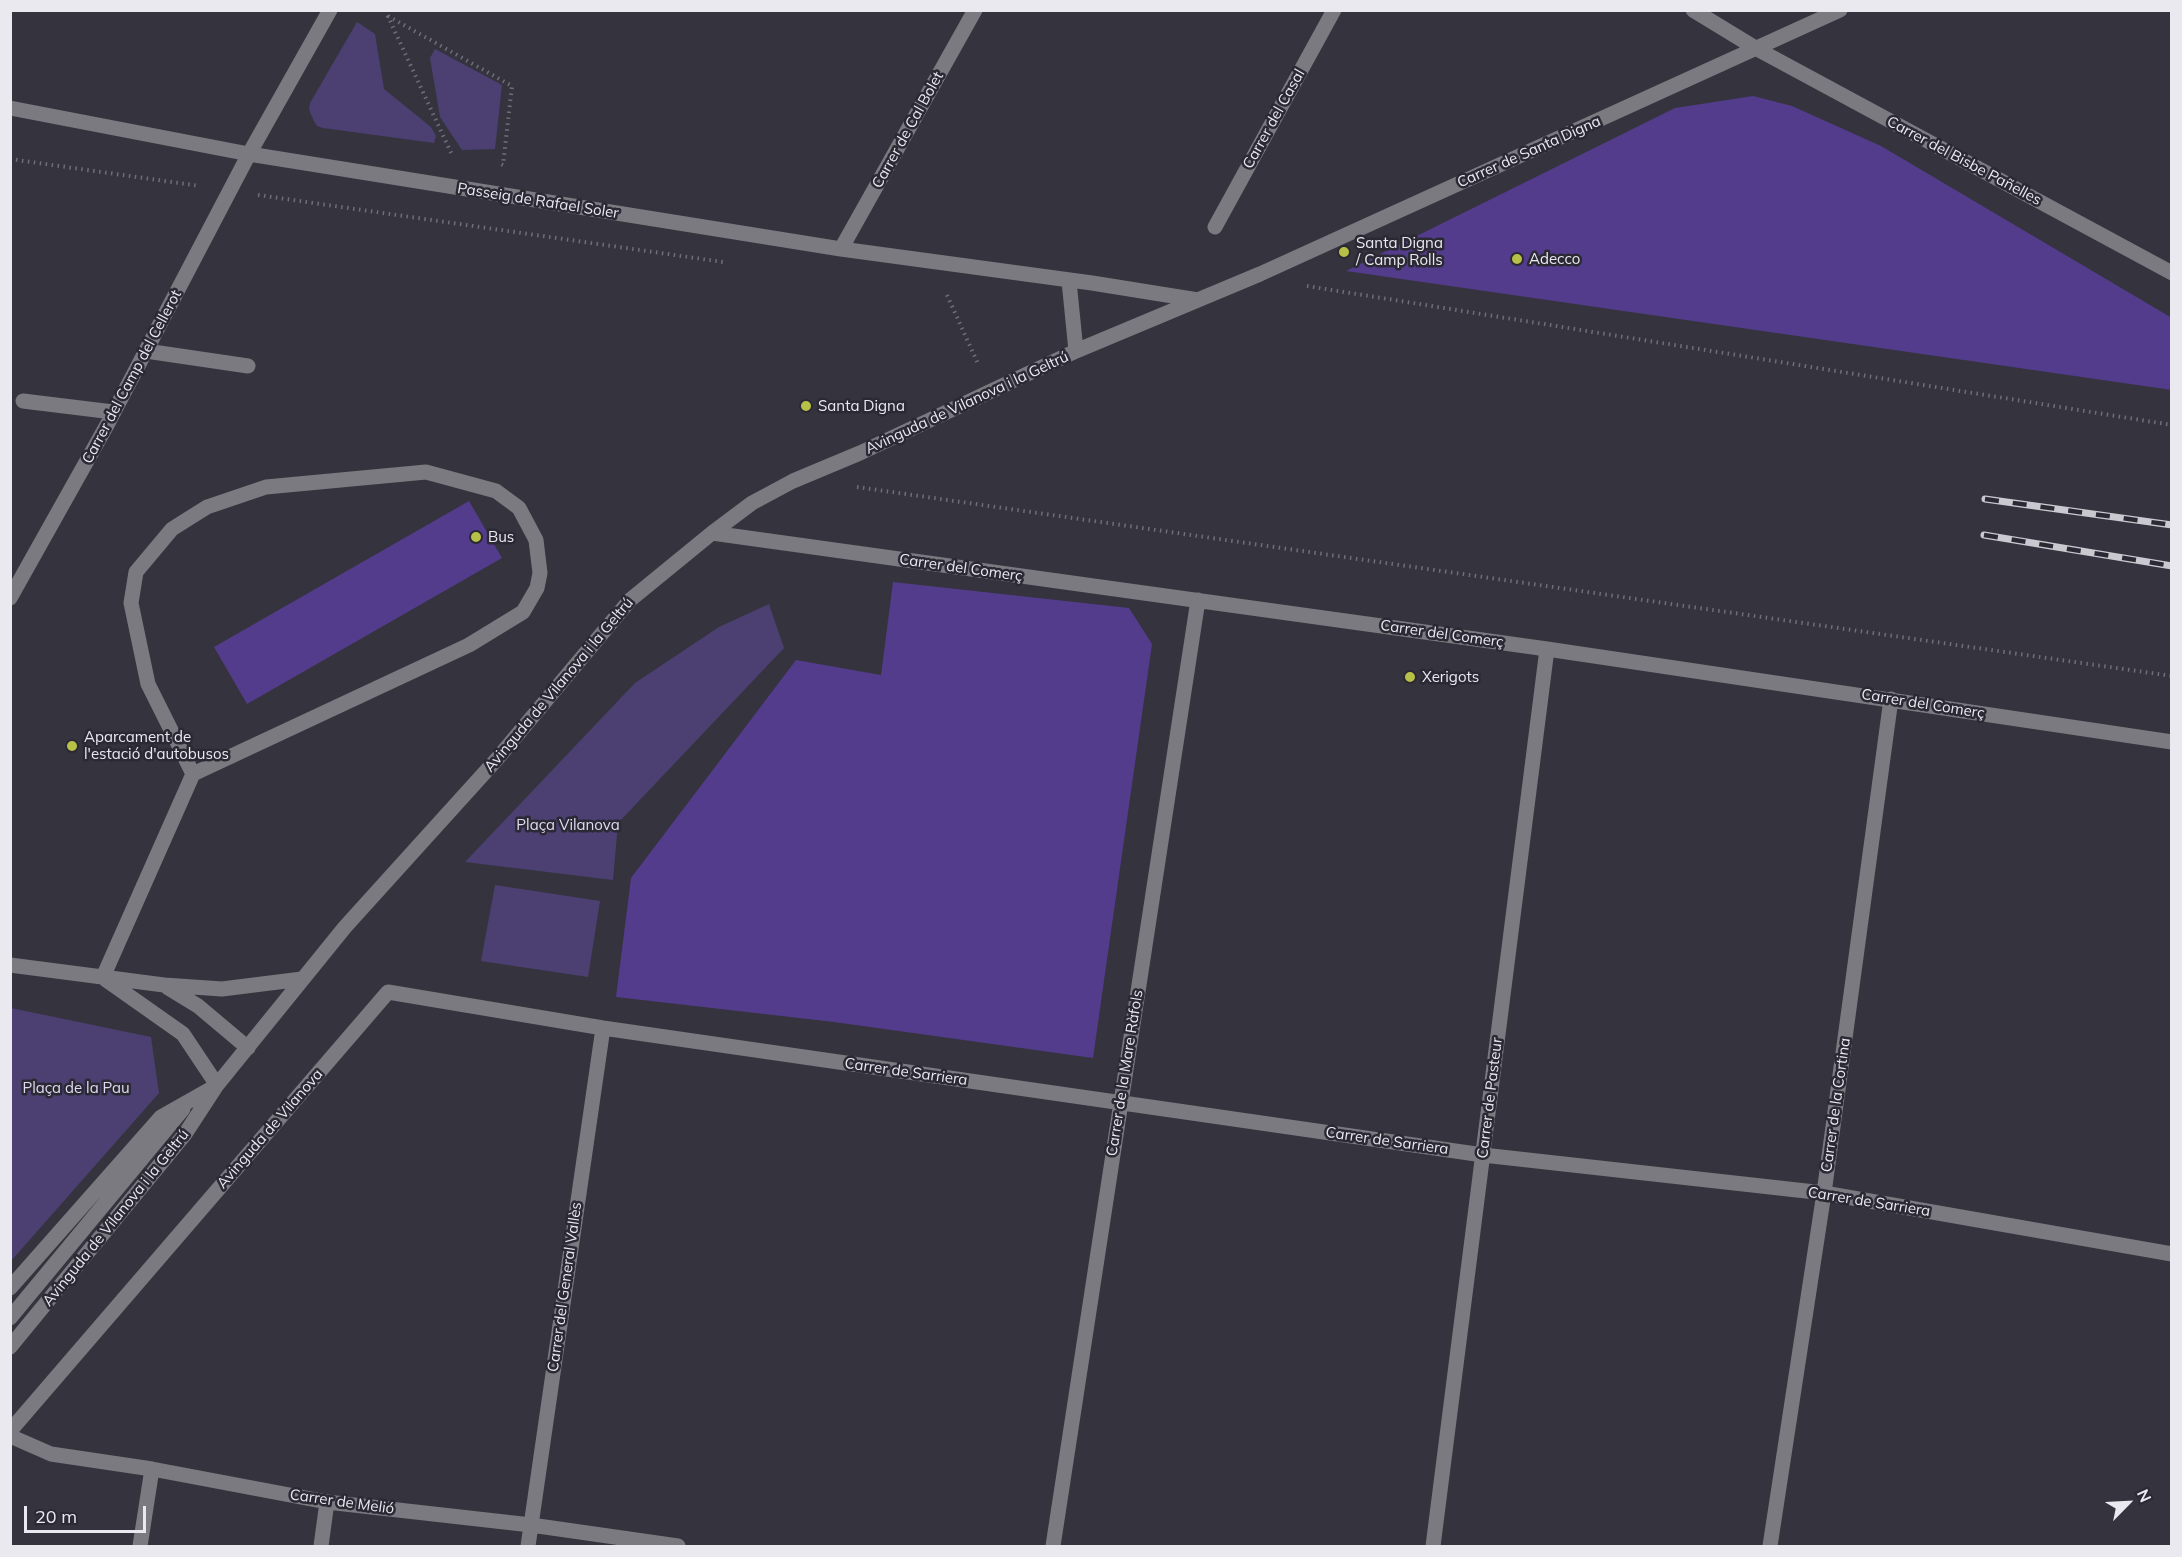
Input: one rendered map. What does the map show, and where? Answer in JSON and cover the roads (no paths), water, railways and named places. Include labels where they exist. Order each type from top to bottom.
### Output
[{"type":"street","name":"Carrer de Cal Bolet","points":[[841,249],[975,10]]},
{"type":"street","name":"Carrer del Casal","points":[[1215,226],[1334,10]]},
{"type":"street","name":"Carrer del Bisbe Pañelles","points":[[1693,10],[1757,49],[2172,273]]},
{"type":"street","name":"Carrer de Santa Digna","points":[[1218,292],[1840,10]]},
{"type":"street","name":"Carrer del Camp del Cellerot","points":[[10,598],[146,351],[249,154],[327,12]]},
{"type":"street","name":"Passeig de Rafael Soler","points":[[10,108],[249,154],[841,249],[1199,300]]},
{"type":"street","points":[[1068,281],[1076,351]]},
{"type":"street","name":"Avinguda de Vilanova i la Geltrú","points":[[10,1347],[185,1134],[217,1085],[345,927],[497,759],[630,600],[712,533],[752,504],[793,481],[860,453],[1076,351],[1218,292]]},
{"type":"street","points":[[146,351],[248,366]]},
{"type":"street","points":[[23,401],[113,412]]},
{"type":"street","points":[[103,977],[193,774],[469,645],[524,612],[537,588],[540,573],[536,540],[519,508],[496,491],[426,472],[266,487],[207,507],[172,529],[136,572],[131,603],[148,684],[193,774]]},
{"type":"street","name":"Carrer del Comerç","points":[[712,533],[1547,649],[2172,742]]},
{"type":"street","name":"Carrer de la Mare Ràfols","points":[[1053,1546],[1198,600]]},
{"type":"street","name":"Carrer de Pasteur","points":[[1433,1546],[1547,649]]},
{"type":"street","name":"Carrer de la Cortina","points":[[1770,1546],[1824,1193],[1891,699]]},
{"type":"street","points":[[10,965],[164,985],[222,989],[302,979]]},
{"type":"street","points":[[103,977],[183,1034],[217,1085]]},
{"type":"street","points":[[164,985],[198,1006],[248,1048]]},
{"type":"street","name":"Avinguda de Vilanova","points":[[10,1431],[388,992],[603,1028]]},
{"type":"street","name":"Carrer de Sarriera","points":[[603,1028],[1483,1155],[1824,1193],[2171,1250]]},
{"type":"street","name":"Carrer del General Vallès","points":[[528,1546],[603,1028]]},
{"type":"street","name":"Avinguda de Vilanova i la Geltrú","points":[[10,1288],[161,1117],[217,1085]]},
{"type":"street","name":"Avinguda de Vilanova i la Geltrú","points":[[10,1318],[190,1100]]},
{"type":"street","name":"Carrer de Melió","points":[[10,1436],[51,1454],[152,1469],[327,1502],[531,1525],[678,1546]]},
{"type":"street","points":[[140,1546],[152,1469]]},
{"type":"street","points":[[321,1546],[327,1502]]},
{"type":"railway","points":[[1985,499],[2172,525]]},
{"type":"railway","points":[[1984,535],[2172,566]]},
{"type":"place","name":"Santa Digna / Camp Rolls","points":[[1344,252]]},
{"type":"place","name":"Adecco","points":[[1517,259]]},
{"type":"place","name":"Santa Digna","points":[[806,406]]},
{"type":"place","name":"Bus","points":[[476,537]]},
{"type":"place","name":"Xerigots","points":[[1410,677]]},
{"type":"place","name":"Aparcament de l'estació d'autobusos","points":[[72,746]]},
{"type":"park label","name":"Plaça Vilanova","points":[[568,825]]},
{"type":"park label","name":"Plaça de la Pau","points":[[76,1088]]}]
